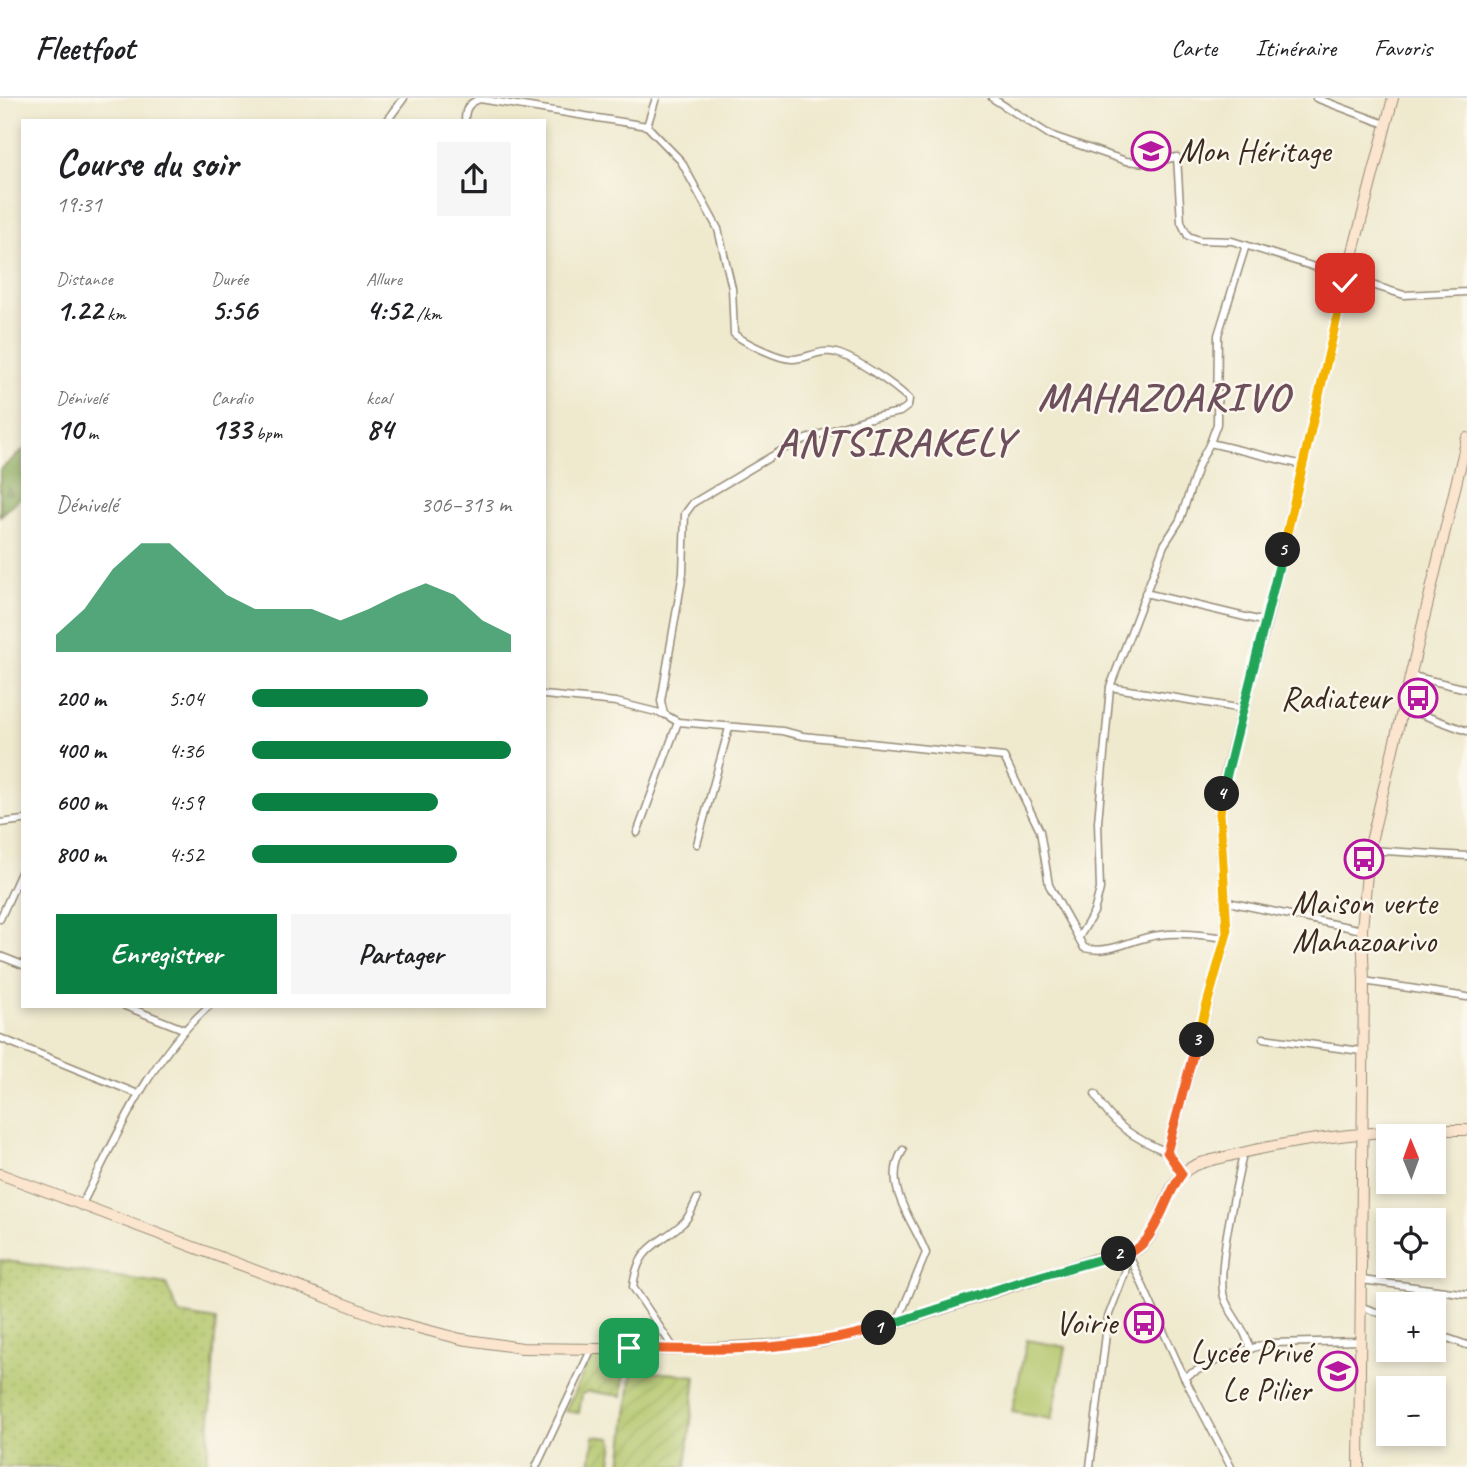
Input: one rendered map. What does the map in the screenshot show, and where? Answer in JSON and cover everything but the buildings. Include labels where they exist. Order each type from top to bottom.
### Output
[{"type":"main road","points":[[1182,1174],[1167,1152],[1226,938],[1220,814],[1224,781],[1266,622],[1346,277],[1392,98]]},
{"type":"main road","points":[[1359,1467],[1362,1307],[1361,1051],[1364,981],[1362,930],[1369,850],[1467,438]]},
{"type":"main road","points":[[0,1174],[394,1322],[491,1345],[675,1350],[822,1342],[897,1323],[1105,1256],[1129,1255],[1144,1244],[1182,1174],[1202,1163],[1272,1145],[1362,1135],[1467,1130]]},
{"type":"street","points":[[388,119],[404,98]]},
{"type":"street","points":[[647,126],[656,98]]},
{"type":"street","points":[[992,98],[1049,135],[1126,161],[1147,163],[1177,158],[1181,222],[1188,236],[1199,240],[1232,241],[1404,295],[1467,292]]},
{"type":"street","points":[[1316,98],[1385,124]]},
{"type":"street","points":[[465,119],[465,111],[471,102],[478,99],[647,126],[681,161],[718,229],[732,288],[734,334],[746,343],[792,360],[811,354],[835,352],[869,371],[909,400],[908,406],[901,412],[866,419],[794,443],[693,503],[685,514],[684,573],[661,701],[664,714]]},
{"type":"street","points":[[1078,939],[1094,912],[1100,889],[1098,822],[1110,687],[1138,620],[1145,593],[1164,545],[1180,520],[1199,464],[1217,424],[1218,335],[1246,245]]},
{"type":"street","points":[[1210,443],[1303,464]]},
{"type":"street","points":[[1145,593],[1266,622]]},
{"type":"street","points":[[1412,676],[1467,690]]},
{"type":"street","points":[[1110,687],[1243,709]]},
{"type":"street","points":[[546,695],[603,699],[664,714],[678,722],[782,731],[814,738],[1004,757],[1040,831],[1048,885],[1084,948],[1101,952],[1156,935],[1190,933],[1226,938]]},
{"type":"street","points":[[1401,707],[1467,731]]},
{"type":"street","points":[[637,833],[678,722]]},
{"type":"street","points":[[697,844],[729,728]]},
{"type":"street","points":[[0,823],[21,820]]},
{"type":"street","points":[[1369,850],[1467,856]]},
{"type":"street","points":[[0,919],[19,885]]},
{"type":"street","points":[[1223,901],[1362,930]]},
{"type":"street","points":[[0,956],[21,964]]},
{"type":"street","points":[[1364,981],[1467,997]]},
{"type":"street","points":[[131,1008],[183,1029]]},
{"type":"street","points":[[82,1204],[150,1072],[183,1029],[207,1008]]},
{"type":"street","points":[[0,1038],[138,1094]]},
{"type":"street","points":[[1264,1038],[1361,1051]]},
{"type":"street","points":[[1095,1094],[1105,1115],[1119,1126],[1167,1152]]},
{"type":"street","points":[[897,1323],[926,1253],[893,1177],[897,1161],[904,1150]]},
{"type":"street","points":[[1243,1153],[1225,1256],[1223,1288],[1224,1298],[1248,1339],[1250,1350]]},
{"type":"street","points":[[675,1350],[633,1287],[635,1274],[655,1241],[684,1222],[697,1199]]},
{"type":"street","points":[[1129,1255],[1184,1377],[1231,1467]]},
{"type":"street","points":[[1090,1467],[1108,1317],[1129,1255]]},
{"type":"street","points":[[1362,1280],[1467,1294]]},
{"type":"street","points":[[1362,1307],[1376,1312]]},
{"type":"street","points":[[1446,1338],[1467,1345]]},
{"type":"street","points":[[1184,1377],[1226,1356],[1270,1343],[1361,1341]]},
{"type":"street","points":[[536,1467],[592,1348]]},
{"type":"green space","points":[[21,452],[21,497],[0,516],[0,470]]},
{"type":"green space","points":[[0,1260],[166,1284],[179,1314],[216,1320],[207,1467],[0,1467]]},
{"type":"green space","points":[[1027,1340],[1066,1347],[1052,1419],[1012,1412]]},
{"type":"green space","points":[[593,1353],[625,1353],[622,1396],[588,1391],[582,1394],[579,1413],[565,1411]]},
{"type":"green space","points":[[632,1370],[696,1376],[686,1467],[621,1467]]},
{"type":"green space","points":[[594,1436],[611,1438],[614,1444],[610,1467],[590,1467]]},
{"type":"place","name":"Mon Héritage","points":[[1151,151]]},
{"type":"place","name":"Radiateur","points":[[1418,698]]},
{"type":"place","name":"Maison verte Mahazoarivo","points":[[1364,859]]},
{"type":"place","name":"Voirie","points":[[1144,1323]]},
{"type":"place","name":"Lycée Privé Le Pilier","points":[[1338,1371]]},
{"type":"district","name":"MAHAZOARIVO","points":[[1164,397]]},
{"type":"district","name":"ANTSIRAKELY","points":[[895,442]]},
{"type":"route","points":[[629,1348],[745,1348],[822,1342],[891,1325],[1105,1256],[1129,1255],[1144,1244],[1182,1174],[1167,1152],[1227,933],[1223,901],[1220,814],[1224,781],[1305,462],[1345,283]]}]
